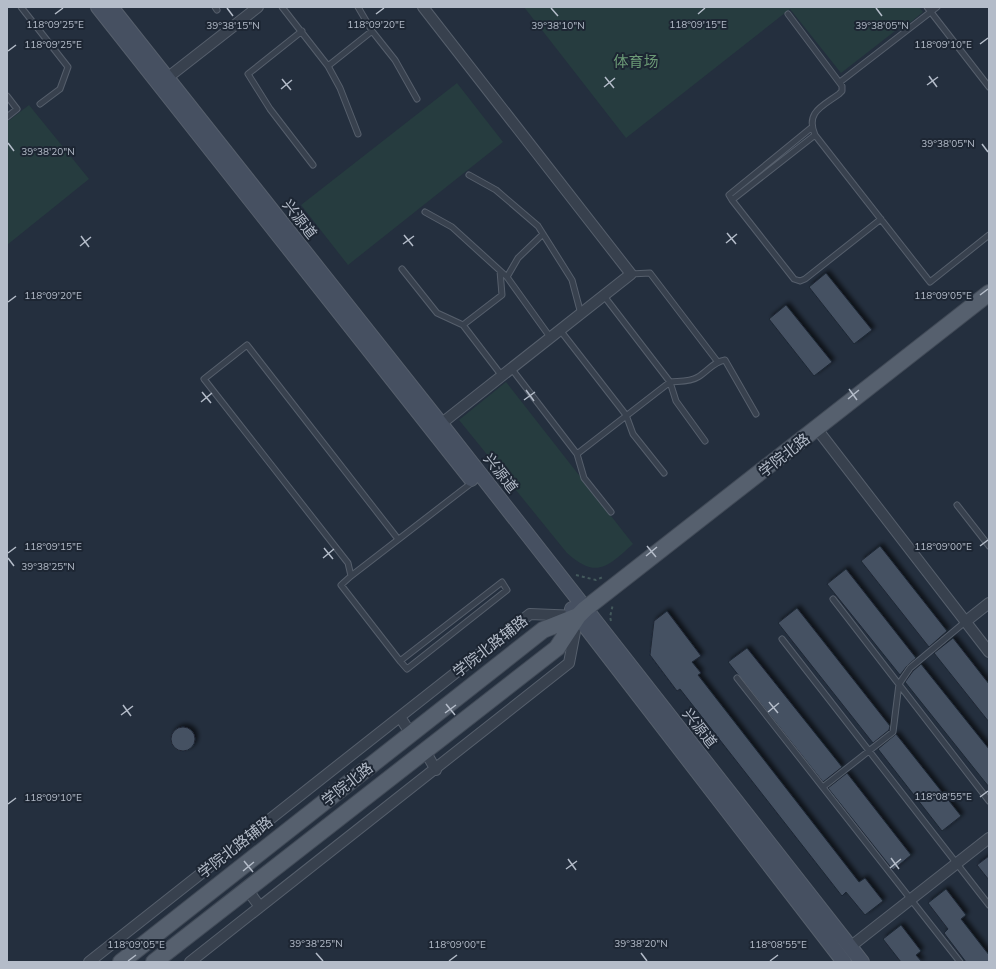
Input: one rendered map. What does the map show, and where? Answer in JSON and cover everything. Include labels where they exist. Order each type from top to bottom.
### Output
[{"type":"main road","name":"兴源道","points":[[98,7],[163,81],[437,427],[582,613],[842,959]]},
{"type":"main road","name":"兴源道","points":[[111,7],[163,81]]},
{"type":"main road","name":"学院北路","points":[[121,962],[543,630],[582,613],[989,293]]},
{"type":"main road","name":"兴源道","points":[[437,427],[474,481],[862,962]]},
{"type":"main road","name":"学院北路","points":[[154,962],[557,648],[582,613]]},
{"type":"main road","points":[[235,873],[247,889]]},
{"type":"main road","points":[[842,959],[850,947]]},
{"type":"street","points":[[163,81],[258,7]]},
{"type":"street","points":[[423,7],[631,274],[437,427]]},
{"type":"street","points":[[817,429],[989,652]]},
{"type":"street","points":[[965,622],[989,603]]},
{"type":"street","points":[[190,962],[436,770],[569,663],[582,613]]},
{"type":"street","name":"学院北路辅路","points":[[89,962],[530,614],[582,613]]},
{"type":"street","points":[[400,717],[411,734]]},
{"type":"street","points":[[424,751],[436,770]]},
{"type":"street","points":[[850,947],[989,838]]},
{"type":"street","points":[[222,857],[235,873]]},
{"type":"street","points":[[247,889],[260,907]]},
{"type":"lane","points":[[21,7],[68,66],[60,88],[40,104]]},
{"type":"lane","points":[[282,7],[328,66],[340,88],[358,134]]},
{"type":"lane","points":[[358,7],[372,31],[395,60],[417,99]]},
{"type":"lane","points":[[840,82],[929,9],[937,7]]},
{"type":"lane","points":[[929,9],[989,87]]},
{"type":"lane","points":[[788,14],[840,82],[842,91],[814,113],[811,120],[811,128],[930,282],[989,235]]},
{"type":"lane","points":[[302,31],[248,74],[270,109],[313,165]]},
{"type":"lane","points":[[328,66],[372,31]]},
{"type":"lane","points":[[7,96],[17,109],[7,117]]},
{"type":"lane","points":[[811,128],[728,195],[794,279],[800,281],[805,279],[881,219]]},
{"type":"lane","points":[[732,200],[815,135]]},
{"type":"lane","points":[[469,175],[496,190],[538,226],[572,280],[581,314]]},
{"type":"lane","points":[[425,212],[452,226],[506,277],[550,338]]},
{"type":"lane","points":[[506,277],[518,258],[543,234]]},
{"type":"lane","points":[[402,268],[437,313],[463,325],[502,376]]},
{"type":"lane","points":[[463,325],[502,295],[500,271]]},
{"type":"lane","points":[[631,274],[650,274],[717,361]]},
{"type":"lane","points":[[604,296],[670,382],[676,401],[705,441]]},
{"type":"lane","points":[[560,330],[626,415],[633,434],[664,473]]},
{"type":"lane","points":[[351,576],[348,563],[204,379],[247,345],[398,540]]},
{"type":"lane","points":[[577,454],[670,382],[690,381],[698,378],[717,361],[725,360],[756,414]]},
{"type":"lane","points":[[512,368],[577,454],[584,478],[611,512]]},
{"type":"lane","points":[[400,661],[502,582],[507,590],[407,669],[400,661],[341,585],[474,481]]},
{"type":"lane","points":[[957,505],[989,546]]},
{"type":"lane","points":[[833,599],[989,801]]},
{"type":"lane","points":[[823,787],[893,732],[899,684],[910,668],[965,622]]},
{"type":"lane","points":[[782,639],[989,905]]},
{"type":"lane","points":[[737,678],[960,962]]},
{"type":"green space","name":"体育场","points":[[524,7],[919,7],[923,12],[906,26],[904,24],[841,73],[790,9],[626,138]]},
{"type":"green space","points":[[457,83],[503,142],[348,265],[301,205]]},
{"type":"green space","points":[[29,105],[89,179],[7,245],[7,122]]},
{"type":"green space","points":[[506,382],[633,544],[609,564],[594,568],[586,566],[567,553],[459,420]]},
{"type":"building","points":[[826,273],[872,330],[854,344],[809,287]]},
{"type":"building","points":[[786,305],[832,362],[814,376],[769,319]]},
{"type":"building","points":[[880,546],[947,631],[929,647],[861,561]]},
{"type":"building","points":[[846,569],[916,658],[900,675],[827,584]]},
{"type":"building","points":[[797,608],[890,726],[889,730],[873,743],[778,623]]},
{"type":"building","points":[[667,611],[701,656],[692,662],[701,673],[698,675],[859,882],[865,878],[883,901],[865,915],[846,892],[842,896],[680,689],[677,691],[650,655],[654,621]]},
{"type":"building","points":[[953,638],[989,684],[989,722],[934,653]]},
{"type":"building","points":[[747,648],[842,767],[823,782],[728,662]]},
{"type":"building","points":[[921,664],[989,749],[989,787],[905,682],[913,671]]},
{"type":"building","points":[[183,727],[192,730],[195,739],[192,748],[183,751],[174,748],[171,739],[174,730]]},
{"type":"building","points":[[896,734],[961,816],[942,831],[878,749]]},
{"type":"building","points":[[847,773],[911,855],[893,870],[828,788]]},
{"type":"building","points":[[989,856],[989,880],[977,865]]},
{"type":"building","points":[[946,889],[966,915],[961,919],[989,955],[989,962],[966,962],[944,933],[948,929],[928,903]]},
{"type":"building","points":[[901,925],[921,951],[916,955],[922,962],[901,962],[883,939]]}]
